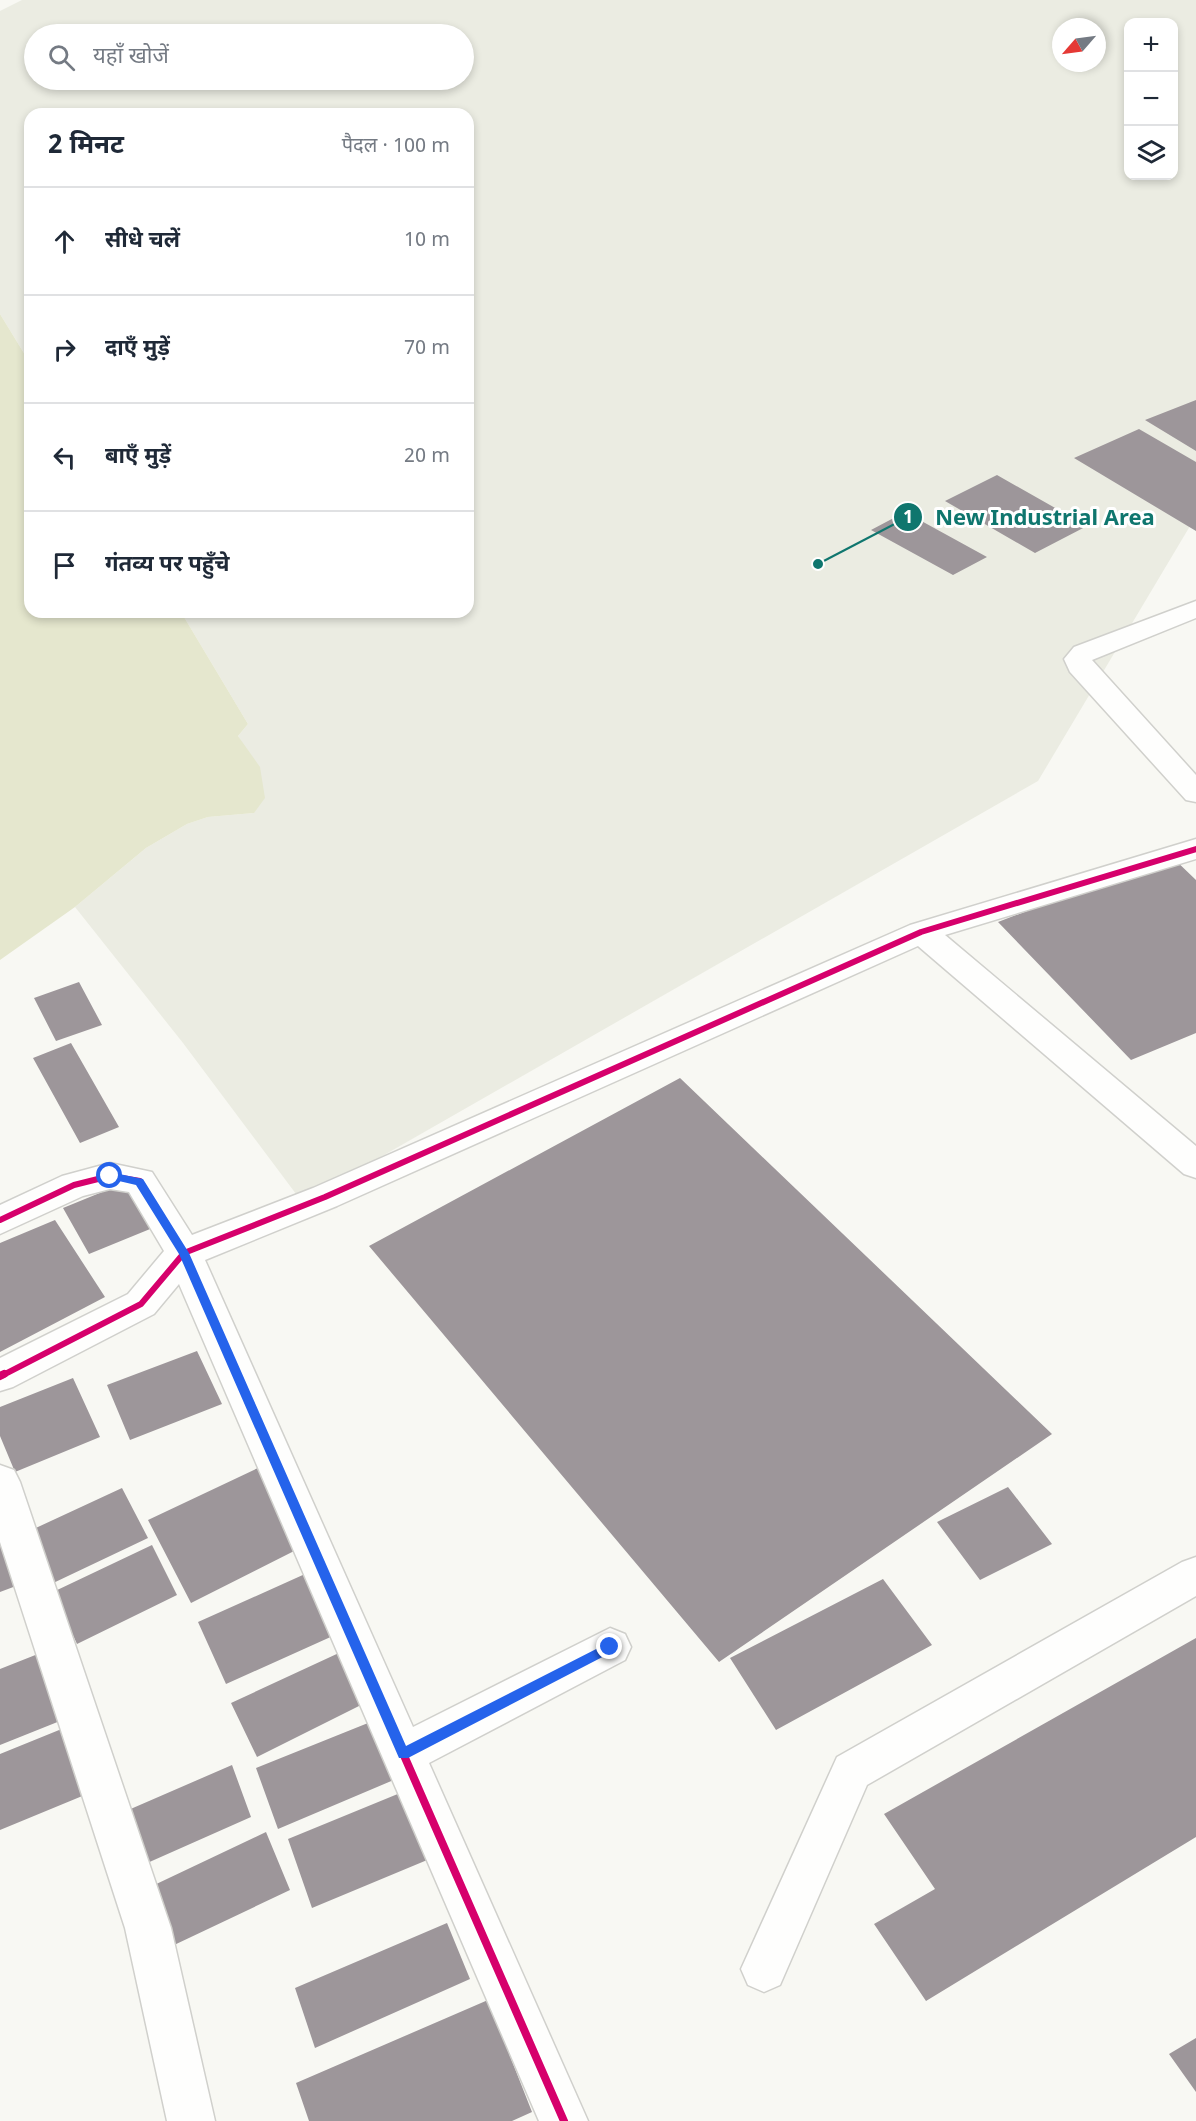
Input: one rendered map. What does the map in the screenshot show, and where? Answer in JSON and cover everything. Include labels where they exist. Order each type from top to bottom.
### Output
[{"type":"street","points":[[1196,609],[1084,653],[1078,659],[1080,666],[1196,793]]},
{"type":"street","points":[[0,1376],[141,1304],[184,1253],[325,1197],[921,932],[1196,849]]},
{"type":"street","points":[[921,932],[1196,1165]]},
{"type":"street","points":[[0,1220],[74,1185],[110,1176],[140,1181],[184,1253],[564,2121]]},
{"type":"street","points":[[0,1482],[148,1928],[191,2121]]},
{"type":"street","points":[[764,1969],[852,1771],[1196,1575]]},
{"type":"street","points":[[403,1754],[610,1647]]},
{"type":"shaded area","points":[[22,0],[1196,0],[1196,516],[1038,781],[302,1202],[183,1043],[75,907],[146,848],[187,824],[208,817],[254,813],[245,748],[238,736],[248,724],[185,618],[474,618],[474,108],[24,108],[24,353],[0,314],[0,11]]},
{"type":"green space","points":[[0,314],[24,353],[24,618],[185,618],[248,724],[238,736],[260,767],[265,798],[254,813],[208,817],[187,824],[146,848],[75,907],[0,960]]},
{"type":"building","points":[[1196,400],[1196,451],[1145,420]]},
{"type":"building","points":[[1139,429],[1196,462],[1196,531],[1074,458]]},
{"type":"building","points":[[997,475],[1087,526],[1035,553],[945,501]]},
{"type":"building","points":[[905,512],[987,557],[953,575],[871,530]]},
{"type":"building","points":[[1171,856],[1196,880],[1196,1033],[1131,1060],[998,922]]},
{"type":"building","points":[[79,982],[102,1025],[56,1041],[34,998]]},
{"type":"building","points":[[71,1043],[119,1127],[80,1143],[33,1058]]},
{"type":"building","points":[[680,1078],[1052,1434],[719,1662],[369,1246]]},
{"type":"building","points":[[129,1181],[155,1227],[89,1254],[63,1208]]},
{"type":"building","points":[[55,1220],[105,1297],[0,1352],[0,1243]]},
{"type":"building","points":[[197,1351],[222,1404],[130,1440],[107,1385]]},
{"type":"building","points":[[73,1378],[100,1437],[15,1472],[0,1436],[0,1407]]},
{"type":"building","points":[[260,1467],[306,1545],[191,1603],[148,1520]]},
{"type":"building","points":[[1008,1487],[1052,1544],[980,1580],[937,1522]]},
{"type":"building","points":[[122,1488],[148,1538],[49,1585],[25,1533]]},
{"type":"building","points":[[0,1509],[24,1583],[0,1592]]},
{"type":"building","points":[[152,1545],[177,1595],[77,1644],[53,1592]]},
{"type":"building","points":[[305,1574],[335,1635],[226,1684],[198,1622]]},
{"type":"building","points":[[883,1579],[932,1645],[776,1730],[730,1658]]},
{"type":"building","points":[[1196,1638],[1196,1837],[926,2001],[874,1924],[935,1889],[884,1814]]},
{"type":"building","points":[[48,1650],[70,1717],[0,1745],[0,1669]]},
{"type":"building","points":[[341,1652],[367,1702],[257,1757],[231,1703]]},
{"type":"building","points":[[373,1721],[396,1779],[278,1829],[256,1768]]},
{"type":"building","points":[[69,1726],[92,1792],[0,1830],[0,1754]]},
{"type":"building","points":[[232,1765],[251,1817],[145,1864],[126,1811]]},
{"type":"building","points":[[405,1791],[432,1858],[312,1908],[288,1839]]},
{"type":"building","points":[[266,1832],[290,1890],[172,1946],[150,1887]]},
{"type":"building","points":[[447,1923],[470,1979],[315,2048],[295,1988]]},
{"type":"building","points":[[488,2000],[532,2112],[512,2121],[309,2121],[296,2083]]},
{"type":"building","points":[[1196,2038],[1196,2092],[1169,2054]]},
{"type":"cycle path","points":[[0,1376],[141,1304],[184,1253],[325,1197],[921,932],[1196,849]]},
{"type":"cycle path","points":[[0,1220],[74,1185],[110,1176],[140,1181],[184,1253],[564,2121]]},
{"type":"place","name":"New Industrial Area","points":[[818,564]]},
{"type":"route","points":[[110,1176],[140,1181],[184,1253],[403,1754],[610,1647]]}]
